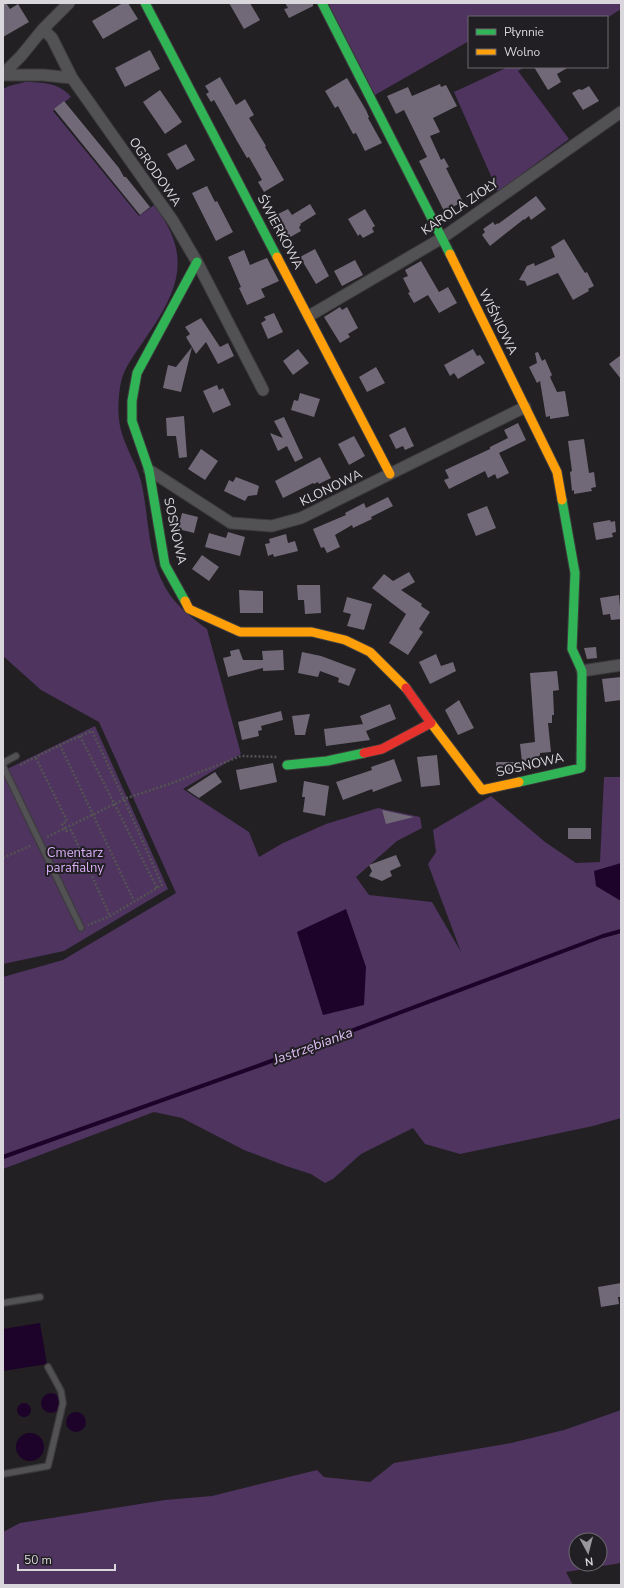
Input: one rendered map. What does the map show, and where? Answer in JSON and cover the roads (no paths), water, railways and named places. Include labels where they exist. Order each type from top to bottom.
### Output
[{"type":"street","points":[[3,75],[43,29],[69,3]]},
{"type":"street","name":"ŚWIERKOWA","points":[[145,3],[390,474]]},
{"type":"street","name":"WIŚNIOWA","points":[[322,3],[442,238],[557,472],[575,573],[572,649],[582,671]]},
{"type":"street","name":"OGRODOWA","points":[[43,29],[52,38],[72,78],[173,221],[198,262],[263,390]]},
{"type":"street","points":[[3,75],[43,75],[72,78]]},
{"type":"street","name":"KAROLA ZIOŁY","points":[[309,316],[442,238],[621,112]]},
{"type":"street","name":"SOSNOWA","points":[[198,262],[137,373],[132,401],[132,422],[149,470],[166,565],[189,609],[240,632],[312,632],[345,640],[370,652],[404,684],[431,723],[482,790],[580,768],[582,671]]},
{"type":"street","name":"KLONOWA","points":[[149,470],[231,523],[272,526],[301,518],[525,407]]},
{"type":"street","points":[[582,671],[621,665]]},
{"type":"street","points":[[287,765],[327,761],[382,749],[431,723]]},
{"type":"lane","points":[[16,756],[3,763],[81,928]]},
{"type":"lane","points":[[3,1303],[40,1297]]},
{"type":"lane","points":[[3,1474],[48,1466],[63,1403],[61,1391],[48,1367]]},
{"type":"waterway","name":"Jastrzębianka","points":[[3,1157],[266,1063],[603,936],[621,931]]},
{"type":"park label","name":"Cmentarz parafialny","points":[[75,860]]}]
